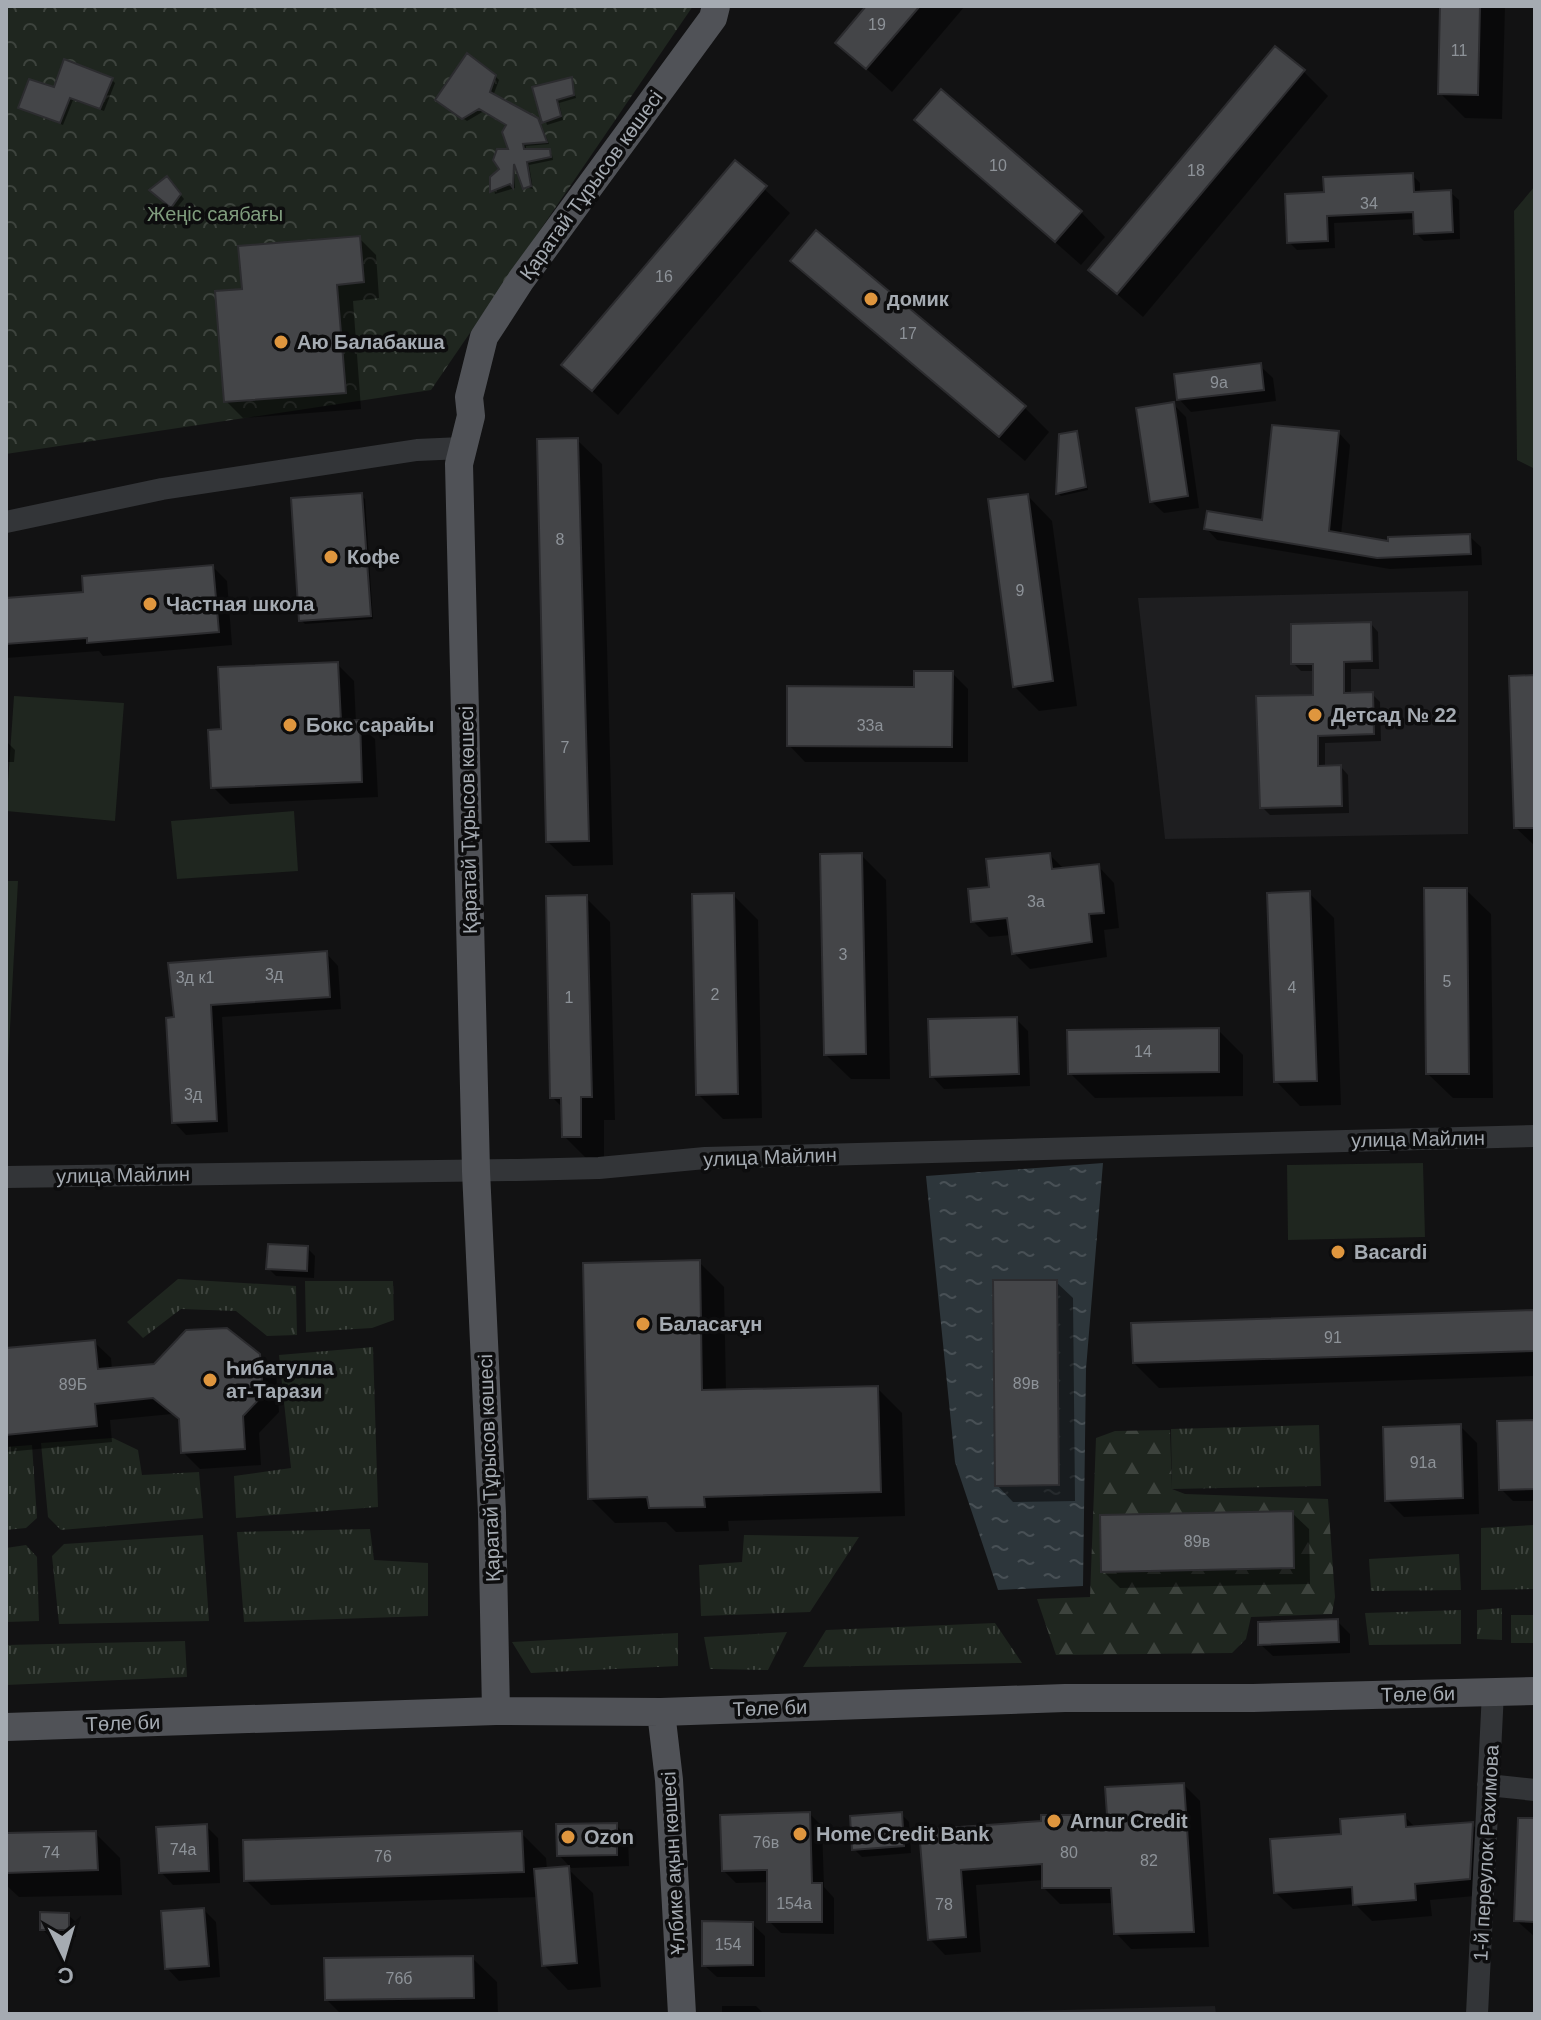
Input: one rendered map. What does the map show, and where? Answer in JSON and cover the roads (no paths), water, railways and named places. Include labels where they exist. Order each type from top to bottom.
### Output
[{"type":"main road","name":"Қаратай Тұрысов көшесі","points":[[496,1711],[492,1513],[476,1171],[459,464],[471,416],[469,397],[484,337],[521,280],[713,18],[716,6]]},
{"type":"main road","name":"Төле би","points":[[6,1727],[496,1711],[661,1712],[1065,1698],[1535,1691]]},
{"type":"main road","name":"Ұлбике ақын көшесі","points":[[661,1712],[669,1780],[682,2014]]},
{"type":"street","points":[[6,522],[162,489],[417,450],[462,448]]},
{"type":"street","name":"улица Майлин","points":[[6,1177],[599,1168],[705,1158],[1535,1136]]},
{"type":"street","name":"1-й переулок Рахимова","points":[[1477,2014],[1493,1692]]},
{"type":"street","points":[[1488,1785],[1535,1790]]},
{"type":"water","points":[[1103,1163],[1086,1369],[1083,1586],[998,1590],[955,1462],[926,1176]]},
{"type":"place","name":"домик","points":[[871,299]]},
{"type":"place","name":"Аю Балабакша","points":[[281,342]]},
{"type":"place","name":"Кофе","points":[[331,557]]},
{"type":"place","name":"Частная школа","points":[[150,604]]},
{"type":"place","name":"Детсад № 22","points":[[1315,715]]},
{"type":"place","name":"Бокс сарайы","points":[[290,725]]},
{"type":"place","name":"Bacardi","points":[[1338,1252]]},
{"type":"place","name":"Баласағұн","points":[[643,1324]]},
{"type":"place","name":"Һибатулла ат-Тарази","points":[[210,1380]]},
{"type":"place","name":"Arnur Credit","points":[[1054,1821]]},
{"type":"place","name":"Home Credit Bank","points":[[800,1834]]},
{"type":"place","name":"Ozon","points":[[568,1837]]},
{"type":"park label","name":"Жеңіс саябағы","points":[[215,214]]}]
